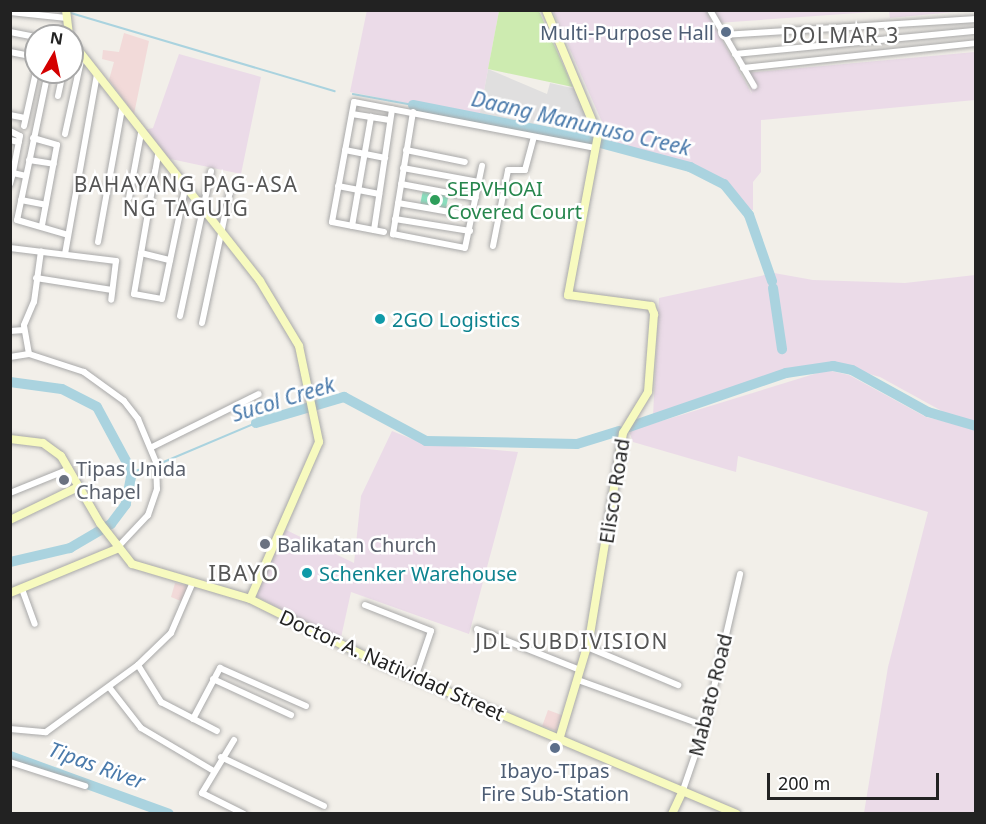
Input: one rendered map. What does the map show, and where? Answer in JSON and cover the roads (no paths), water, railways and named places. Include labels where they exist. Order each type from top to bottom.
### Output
[{"type":"main road","points":[[546,10],[596,144]]},
{"type":"main road","points":[[84,59],[220,233],[292,330],[313,412],[318,446],[250,599]]},
{"type":"main road","name":"Elisco Road","points":[[559,740],[587,647],[623,433],[648,392],[654,314],[651,306],[568,295],[596,144]]},
{"type":"main road","name":"Doctor A. Natividad Street","points":[[10,439],[43,443],[69,469],[99,523],[117,549],[146,572],[193,582],[250,599],[415,678],[736,813]]},
{"type":"main road","points":[[10,520],[78,487]]},
{"type":"main road","points":[[10,593],[117,549]]},
{"type":"main road","name":"Mabato Road","points":[[672,813],[683,790]]},
{"type":"street","points":[[710,10],[754,86]]},
{"type":"street","points":[[10,12],[66,14]]},
{"type":"street","points":[[889,27],[975,19]]},
{"type":"street","points":[[723,35],[884,22],[889,27],[891,52]]},
{"type":"street","points":[[735,54],[975,31]]},
{"type":"street","points":[[743,68],[975,43]]},
{"type":"street","points":[[65,254],[97,75]]},
{"type":"street","points":[[10,115],[25,122],[33,84]]},
{"type":"street","points":[[14,228],[45,84]]},
{"type":"street","points":[[58,96],[60,84]]},
{"type":"street","points":[[65,134],[76,84]]},
{"type":"street","points":[[384,232],[333,222],[354,102],[534,137],[596,144]]},
{"type":"street","points":[[98,242],[122,108]]},
{"type":"street","points":[[374,230],[392,110]]},
{"type":"street","points":[[413,112],[393,234],[464,249],[470,231],[482,166]]},
{"type":"street","points":[[352,114],[390,120]]},
{"type":"street","points":[[352,226],[371,117]]},
{"type":"street","points":[[10,131],[20,134],[10,184]]},
{"type":"street","points":[[129,198],[141,133]]},
{"type":"street","points":[[493,246],[508,170],[525,170],[534,137]]},
{"type":"street","points":[[33,138],[57,144],[42,230],[68,235]]},
{"type":"street","points":[[10,140],[20,142]]},
{"type":"street","points":[[345,150],[385,158]]},
{"type":"street","points":[[406,150],[465,162]]},
{"type":"street","points":[[158,155],[134,294],[162,299],[185,189]]},
{"type":"street","points":[[29,160],[54,164]]},
{"type":"street","points":[[403,168],[479,182]]},
{"type":"street","points":[[180,316],[211,171]]},
{"type":"street","points":[[13,173],[26,176]]},
{"type":"street","points":[[401,184],[476,198]]},
{"type":"street","points":[[338,186],[379,194]]},
{"type":"street","points":[[202,323],[231,187]]},
{"type":"street","points":[[21,200],[46,205]]},
{"type":"street","points":[[398,203],[473,216]]},
{"type":"street","points":[[395,219],[470,231]]},
{"type":"street","points":[[17,220],[42,225]]},
{"type":"street","points":[[10,248],[116,261],[111,300]]},
{"type":"street","points":[[29,354],[24,330],[41,251]]},
{"type":"street","points":[[141,254],[170,260]]},
{"type":"street","points":[[36,278],[112,290]]},
{"type":"street","points":[[10,331],[24,330]]},
{"type":"street","points":[[10,357],[29,354],[97,379],[124,401],[152,447],[157,470],[148,514],[117,549]]},
{"type":"street","points":[[152,447],[259,394]]},
{"type":"street","points":[[10,493],[69,469]]},
{"type":"street","name":"Mabato Road","points":[[683,790],[705,726],[740,574]]},
{"type":"street","points":[[10,729],[46,732],[138,665],[171,633],[193,582]]},
{"type":"street","points":[[22,589],[35,624]]},
{"type":"street","points":[[365,605],[431,631],[415,678]]},
{"type":"street","points":[[477,629],[580,670]]},
{"type":"street","points":[[587,647],[678,685]]},
{"type":"street","points":[[138,665],[158,700],[217,731]]},
{"type":"street","points":[[193,719],[213,679],[222,668],[306,706]]},
{"type":"street","points":[[213,679],[291,715]]},
{"type":"street","points":[[578,680],[705,726]]},
{"type":"street","points":[[110,687],[141,728],[204,760],[212,770]]},
{"type":"street","points":[[272,706],[278,693]]},
{"type":"street","points":[[234,740],[212,770],[202,793],[244,813]]},
{"type":"street","points":[[222,757],[324,806]]},
{"type":"street","points":[[10,762],[85,786]]},
{"type":"waterway","name":"Daang Manunuso Creek","points":[[71,13],[335,91]]},
{"type":"waterway","name":"Daang Manunuso Creek","points":[[353,94],[413,105]]},
{"type":"waterway","name":"Daang Manunuso Creek","points":[[413,105],[589,140],[690,167],[724,184],[749,215],[772,281]]},
{"type":"waterway","name":"Daang Manunuso Creek","points":[[773,288],[782,349]]},
{"type":"waterway","name":"Sucol Creek","points":[[629,427],[786,373],[833,366],[852,370],[928,412],[976,426]]},
{"type":"waterway","name":"Sucol Creek","points":[[10,382],[62,389],[97,407],[132,472],[126,504],[111,524],[70,548],[10,562]]},
{"type":"waterway","name":"Sucol Creek","points":[[256,423],[344,397],[426,441],[577,444],[619,431]]},
{"type":"waterway","name":"Sucol Creek","points":[[159,464],[256,423]]},
{"type":"waterway","name":"Sucol Creek","points":[[132,472],[155,465]]},
{"type":"waterway","name":"Tipas River","points":[[10,756],[169,814]]},
{"type":"place","name":"Multi-Purpose Hall","points":[[726,32]]},
{"type":"place","name":"SEPVHOAI Covered Court","points":[[435,200]]},
{"type":"place","name":"2GO Logistics","points":[[380,319]]},
{"type":"place","name":"Tipas Unida Chapel","points":[[64,480]]},
{"type":"place","name":"Balikatan Church","points":[[265,544]]},
{"type":"place","name":"Schenker Warehouse","points":[[307,573]]},
{"type":"place","name":"Ibayo-TIpas Fire Sub-Station","points":[[555,748]]},
{"type":"district","name":"DOLMAR 3","points":[[841,35]]},
{"type":"district","name":"BAHAYANG PAG-ASA NG TAGUIG","points":[[186,196]]},
{"type":"district","name":"IBAYO","points":[[244,573]]},
{"type":"district","name":"JDL SUBDIVISION","points":[[572,641]]}]
